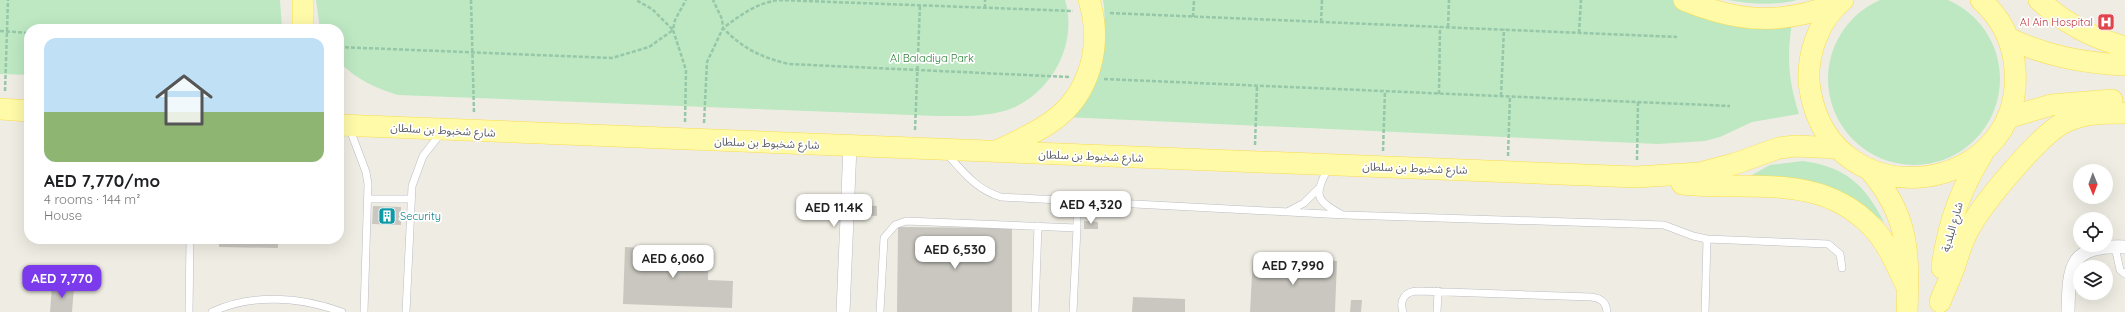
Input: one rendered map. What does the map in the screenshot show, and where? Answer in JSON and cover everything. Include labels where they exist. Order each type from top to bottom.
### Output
[{"type":"main road","points":[[303,0],[303,24]]},
{"type":"main road","points":[[1684,0],[1722,14],[1740,18],[1757,19],[1790,17],[1813,12],[1841,1]]},
{"type":"main road","points":[[2039,0],[2079,29],[2109,43],[2125,47]]},
{"type":"main road","points":[[1841,1],[1828,16],[1819,32],[1813,49],[1809,78],[1812,102],[1818,118],[1827,134],[1838,148],[1853,160],[1869,169],[1886,175],[1904,178],[1922,178],[1957,169],[1986,148],[1998,134],[2006,118],[2013,99],[2016,78],[2014,58],[2008,38],[1999,20],[1985,2]]},
{"type":"main road","points":[[997,152],[1051,122],[1066,110],[1078,95],[1087,78],[1095,45],[1090,6]]},
{"type":"main road","points":[[2008,38],[2026,46],[2064,58],[2083,62],[2125,64]]},
{"type":"main road","points":[[2006,118],[2051,105],[2093,100],[2125,100]]},
{"type":"main road","points":[[2,109],[24,111]]},
{"type":"main road","points":[[1940,307],[1955,266],[1960,247],[1968,229],[1982,208],[2048,133],[2064,123],[2096,113],[2125,113]]},
{"type":"main road","name":"شارع شخبوط بن سلطان","points":[[344,119],[444,130],[1636,177],[1700,173],[1734,164],[1779,148],[1795,146],[1838,148]]},
{"type":"main road","name":"شارع البلدية","points":[[1940,307],[1941,277],[1948,232],[1964,188],[1986,148]]},
{"type":"main road","points":[[1869,169],[1887,192],[1900,219],[1907,252],[1907,312]]},
{"type":"main road","points":[[1636,177],[1695,186],[1787,187],[1825,195],[1842,203],[1872,227],[1884,242],[1908,287]]},
{"type":"street","points":[[843,312],[850,146]]},
{"type":"street","points":[[2068,312],[2069,278],[2073,265],[2090,249],[2120,247]]},
{"type":"lane","points":[[344,123],[366,172],[368,199],[364,312]]},
{"type":"lane","points":[[406,312],[410,199],[418,166],[429,146],[444,130]]},
{"type":"lane","points":[[943,150],[975,185],[992,194],[1010,198],[1345,215],[1656,224],[1672,227],[1693,236],[1708,239],[1823,243],[1832,246],[1840,254],[1842,268]]},
{"type":"lane","points":[[1287,212],[1304,203],[1318,189],[1330,165]]},
{"type":"lane","points":[[1318,189],[1320,200],[1324,204],[1345,215]]},
{"type":"lane","points":[[368,199],[410,199]]},
{"type":"lane","points":[[1073,312],[1077,201]]},
{"type":"lane","points":[[880,312],[883,244],[886,233],[895,225],[906,221],[1077,228]]},
{"type":"lane","points":[[1035,312],[1038,226]]},
{"type":"lane","points":[[1705,312],[1708,239]]},
{"type":"lane","points":[[189,312],[190,244]]},
{"type":"lane","points":[[2120,247],[2120,270],[2125,274]]},
{"type":"lane","points":[[1400,310],[1401,302],[1407,293],[1412,291],[1438,291],[1591,297],[1601,299],[1605,303],[1607,312]]},
{"type":"lane","points":[[1437,312],[1438,291]]},
{"type":"lane","points":[[212,312],[230,305],[248,302],[283,300],[312,303],[342,312]]},
{"type":"path","points":[[2,109],[8,0]]},
{"type":"path","points":[[471,0],[474,131]]},
{"type":"path","points":[[636,0],[652,9],[673,30],[686,70],[685,125],[689,125]]},
{"type":"path","points":[[344,46],[612,58],[649,47],[673,30],[675,20],[686,0]]},
{"type":"path","points":[[713,0],[722,19],[723,28],[750,51],[768,59],[788,64],[917,71],[1730,106]]},
{"type":"path","points":[[985,8],[986,0]]},
{"type":"path","points":[[1193,16],[1194,0]]},
{"type":"path","points":[[1321,22],[1322,0]]},
{"type":"path","points":[[1448,27],[1449,0]]},
{"type":"path","points":[[1579,33],[1581,0]]},
{"type":"path","points":[[698,126],[704,126],[707,62],[723,28],[750,9],[769,2],[856,1],[985,8],[1090,6],[1193,16],[1677,37]]},
{"type":"path","points":[[915,148],[920,5]]},
{"type":"path","points":[[1439,94],[1440,27]]},
{"type":"path","points":[[1501,96],[1504,30]]},
{"type":"path","points":[[0,31],[24,33]]},
{"type":"path","points":[[1254,162],[1257,86]]},
{"type":"path","points":[[1383,167],[1385,91]]},
{"type":"path","points":[[1507,172],[1510,96]]},
{"type":"path","points":[[1636,177],[1638,102]]},
{"type":"green space","points":[[1881,-1],[1947,-1],[1962,7],[1981,24],[1986,31],[1997,54],[2000,71],[2000,87],[1997,104],[1990,120],[1981,134],[1962,151],[1947,159],[1931,164],[1897,164],[1881,159],[1866,151],[1847,134],[1842,127],[1834,112],[1829,96],[1829,62],[1838,38],[1847,24],[1859,12]]},
{"type":"green space","points":[[0,0],[280,0],[282,24],[24,24],[24,75],[0,74]]},
{"type":"green space","name":"Al Baladiya Park","points":[[316,0],[1065,0],[1068,17],[1068,34],[1064,51],[1057,68],[1047,82],[1020,104],[996,113],[962,116],[937,116],[398,95],[366,82],[344,66],[344,24],[319,24]]},
{"type":"green space","points":[[1103,0],[1682,0],[1793,15],[1789,65],[1792,88],[1799,114],[1752,122],[1720,137],[1705,141],[1658,144],[1064,117],[1088,75],[1100,47],[1103,32]]},
{"type":"green space","points":[[1728,0],[1797,0],[1762,4]]},
{"type":"green space","points":[[1803,161],[1818,164],[1843,173],[1861,188],[1877,209],[1884,222],[1851,198],[1822,184],[1790,178],[1750,176],[1770,165]]},
{"type":"building","points":[[853,205],[877,206],[877,216],[852,215]]},
{"type":"building","name":"Security","points":[[373,206],[401,207],[401,225],[372,224]]},
{"type":"building","points":[[1084,221],[1098,222],[1098,229],[1084,229]]},
{"type":"building","points":[[898,227],[1012,228],[1012,312],[897,312]]},
{"type":"building","points":[[219,244],[278,244],[278,248],[219,247]]},
{"type":"building","points":[[625,247],[709,251],[708,280],[733,281],[732,308],[623,304]]},
{"type":"building","points":[[1253,257],[1337,261],[1335,312],[1250,312]]},
{"type":"building","points":[[52,286],[74,287],[72,312],[50,312]]},
{"type":"building","points":[[1133,297],[1185,299],[1185,312],[1132,312]]},
{"type":"building","points":[[1351,300],[1362,300],[1361,312],[1350,312]]},
{"type":"place","name":"Al Ain Hospital","points":[[2106,22]]},
{"type":"place","name":"Security","points":[[387,216]]}]
